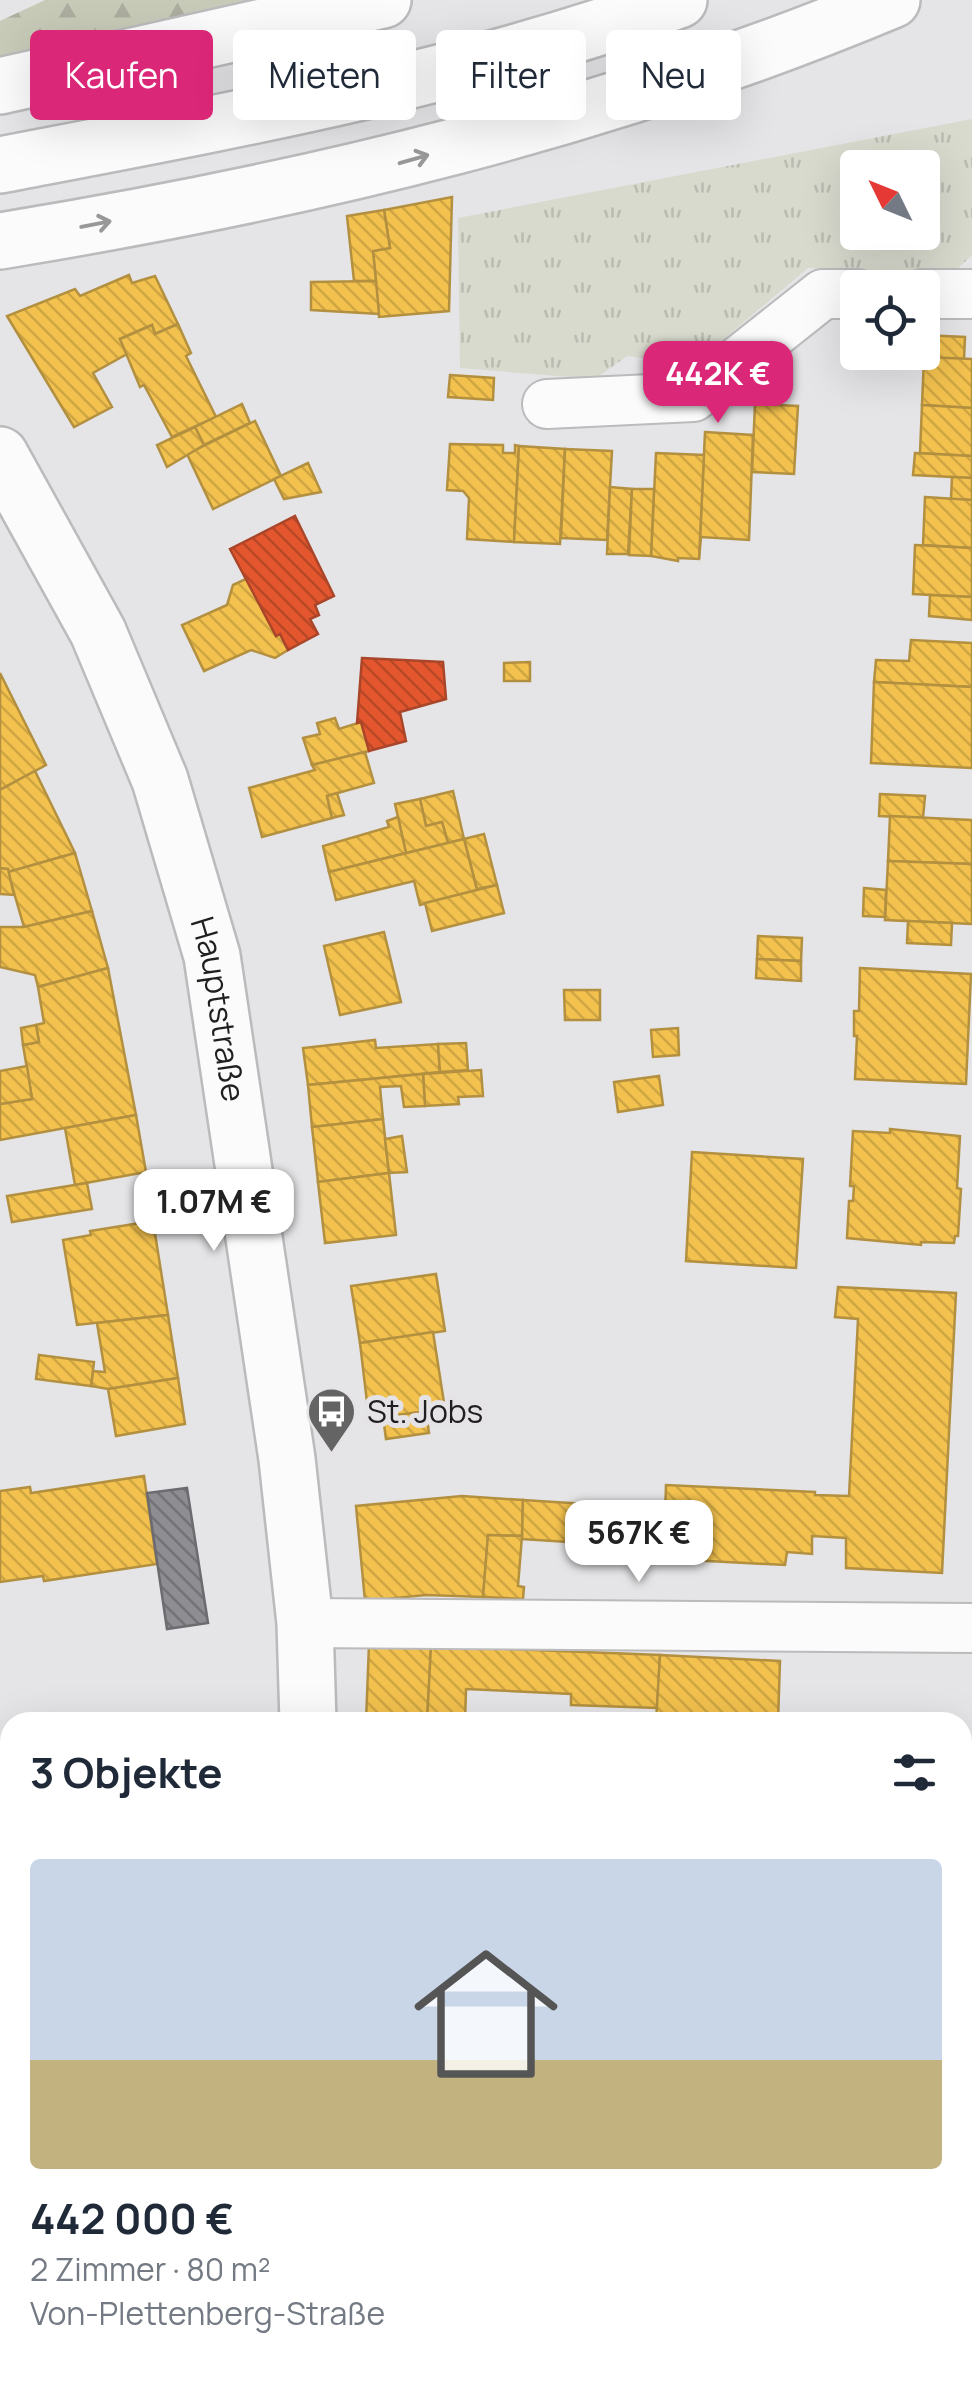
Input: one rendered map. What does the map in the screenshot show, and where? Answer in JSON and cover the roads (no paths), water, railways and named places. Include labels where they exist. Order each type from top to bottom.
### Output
[{"type":"main road","points":[[0,86],[383,0]]},
{"type":"main road","points":[[0,165],[328,102],[506,57],[679,0]]},
{"type":"main road","points":[[0,241],[399,163],[600,107],[819,30],[892,0]]},
{"type":"main road","name":"Hauptstraße","points":[[0,455],[98,632],[160,780],[212,956],[287,1459],[305,1623],[308,1712]]},
{"type":"street","points":[[547,404],[694,396],[822,294],[840,294]]},
{"type":"street","points":[[940,294],[972,294]]},
{"type":"street","points":[[305,1623],[972,1628]]},
{"type":"place","name":"St. Jobs","points":[[332,1454]]}]
